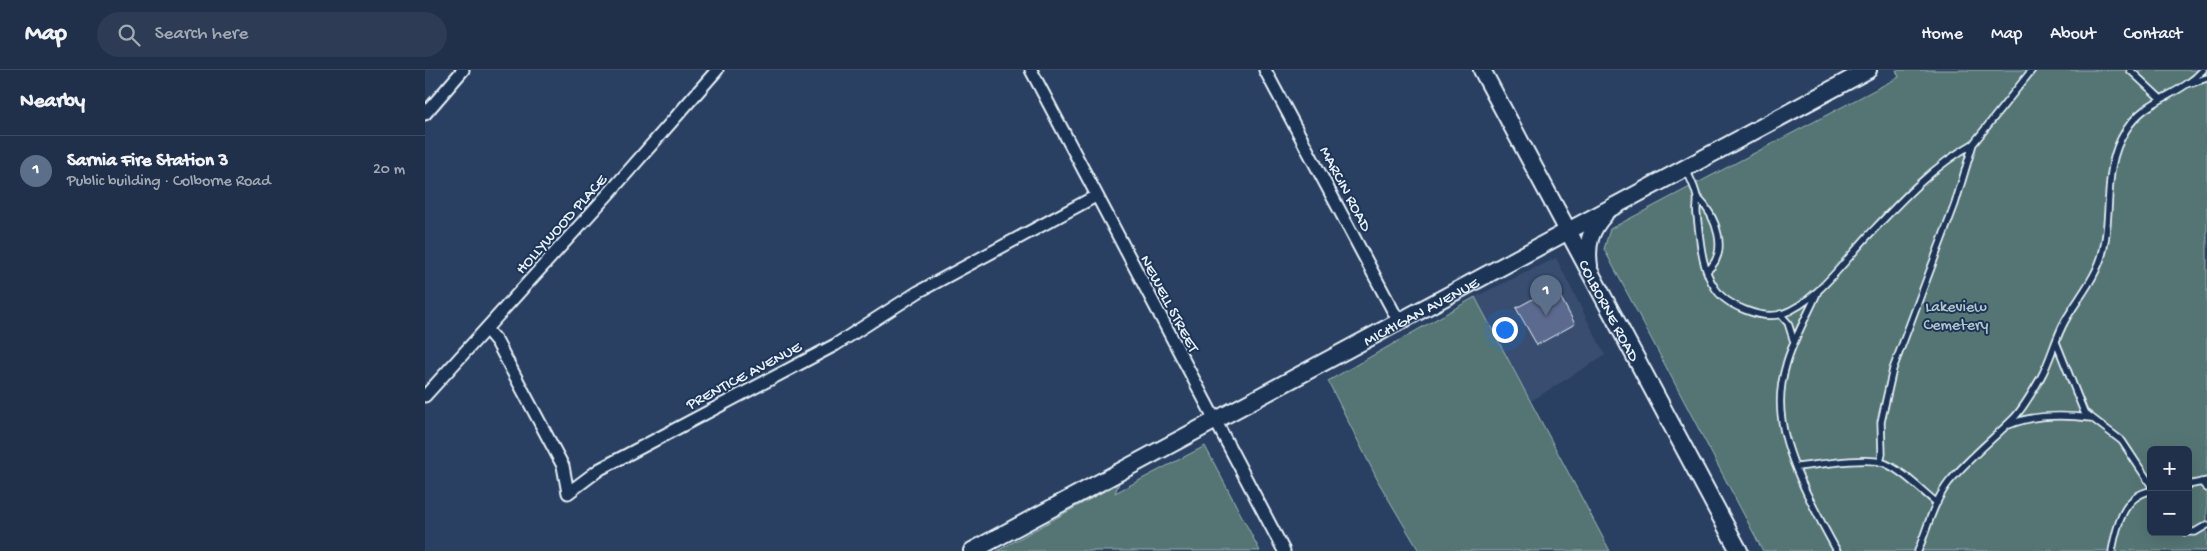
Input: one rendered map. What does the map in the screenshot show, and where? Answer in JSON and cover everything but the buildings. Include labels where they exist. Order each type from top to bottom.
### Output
[{"type":"main road","name":"COLBORNE ROAD","points":[[1482,70],[1739,551]]},
{"type":"main road","name":"MICHIGAN AVENUE","points":[[972,551],[1868,70]]},
{"type":"main road","points":[[1589,270],[1587,253],[1589,238],[1596,224],[1609,210]]},
{"type":"street","points":[[425,114],[463,70]]},
{"type":"street","name":"HOLLYWOOD PLACE","points":[[425,396],[611,191],[717,70]]},
{"type":"street","name":"NEWELL STREET","points":[[1031,70],[1284,551]]},
{"type":"street","name":"MARCIN ROAD","points":[[1265,70],[1399,322]]},
{"type":"street","name":"PRENTICE AVENUE","points":[[486,329],[497,342],[563,466],[569,493],[600,469],[835,345],[918,292],[1097,196]]},
{"type":"lane","points":[[1880,462],[1882,454],[1881,422],[1893,369],[1955,204],[1973,144],[2032,70]]},
{"type":"lane","points":[[2130,70],[2161,99]]},
{"type":"lane","points":[[2190,83],[2203,70]]},
{"type":"lane","points":[[1918,551],[1937,503],[1948,484],[1965,464],[2014,417],[2033,390],[2065,322],[2099,266],[2106,231],[2109,176],[2117,145],[2136,116],[2143,110],[2190,83],[2207,78]]},
{"type":"lane","points":[[1698,198],[1697,213],[1707,271],[1715,290],[1731,304],[1763,314],[1780,314],[1819,289],[1911,192],[1955,154],[1973,144]]},
{"type":"lane","points":[[1685,169],[1698,198],[1710,212],[1718,239],[1717,257],[1713,266],[1707,271]]},
{"type":"lane","points":[[1819,289],[1794,342],[1786,364],[1781,398],[1782,422],[1797,467],[1816,512],[1837,551]]},
{"type":"lane","points":[[1780,314],[1788,323],[1794,342]]},
{"type":"lane","points":[[2056,342],[2079,404],[2091,418],[2122,441],[2147,479]]},
{"type":"lane","points":[[2002,428],[2026,419],[2064,416],[2091,418]]},
{"type":"lane","points":[[1797,467],[1880,462],[1894,469],[1937,503]]},
{"type":"lane","points":[[2204,481],[2207,488]]},
{"type":"lane","points":[[2112,551],[2118,525],[2127,506],[2138,496],[2147,493]]},
{"type":"lane","points":[[2192,532],[2206,529]]},
{"type":"shaded area","points":[[1556,258],[1605,355],[1531,401],[1475,297]]},
{"type":"green space","name":"Lakeview Cemetery","points":[[1896,70],[2207,70],[2207,551],[1763,551],[1604,249],[1610,229],[1899,77]]},
{"type":"green space","points":[[1475,297],[1610,551],[1419,551],[1379,483],[1328,381]]},
{"type":"green space","points":[[1205,446],[1260,551],[997,551],[1119,483],[1115,493]]},
{"type":"place","name":"Sarnia Fire Station 3","points":[[1546,316]]}]
